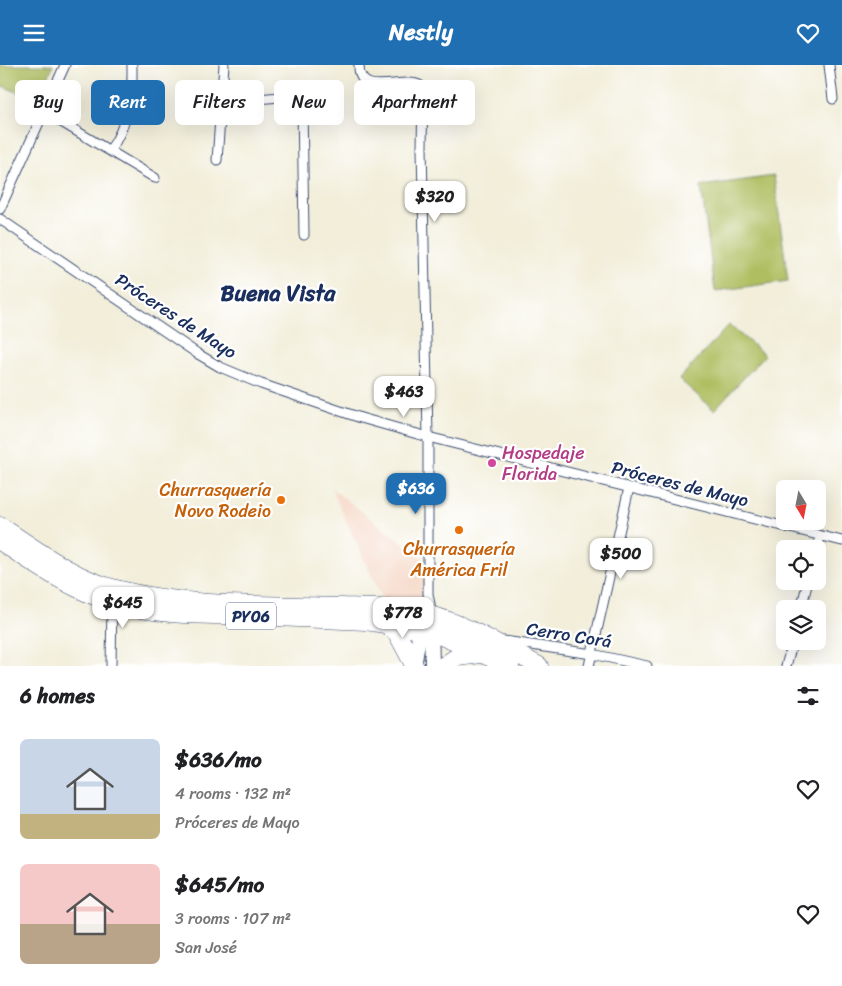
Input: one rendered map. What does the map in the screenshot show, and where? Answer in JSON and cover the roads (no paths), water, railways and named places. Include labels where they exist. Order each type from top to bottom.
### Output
[{"type":"highway","name":"PY06","points":[[0,526],[113,596],[219,604],[367,608],[426,622],[539,666]]},
{"type":"highway","name":"PY06","points":[[0,541],[49,573],[113,596],[186,615],[266,616],[385,623],[426,622]]},
{"type":"highway","points":[[385,623],[397,633],[420,666]]},
{"type":"highway","name":"PY06","points":[[484,646],[510,666]]},
{"type":"highway","points":[[443,666],[449,661],[484,646]]},
{"type":"street","points":[[58,80],[65,65]]},
{"type":"street","points":[[110,150],[120,137],[125,119],[132,65]]},
{"type":"street","points":[[223,80],[224,65]]},
{"type":"street","points":[[359,65],[359,71],[364,81],[381,86],[416,83],[421,86],[423,93],[422,147],[428,437],[428,594],[420,666]]},
{"type":"street","points":[[829,65],[833,99]]},
{"type":"street","points":[[264,99],[292,97],[299,99],[302,105],[304,235]]},
{"type":"street","points":[[0,209],[37,125]]},
{"type":"street","points":[[67,125],[155,177]]},
{"type":"street","points":[[217,160],[220,125]]},
{"type":"street","name":"Próceres de Mayo","points":[[0,219],[220,367],[319,405],[428,437],[842,541]]},
{"type":"street","points":[[589,666],[629,488]]},
{"type":"street","points":[[111,666],[113,596]]},
{"type":"street","name":"Cerro Corá","points":[[484,646],[592,654],[647,666]]},
{"type":"street","points":[[786,666],[790,650]]},
{"type":"place","name":"Hospedaje Florida","points":[[492,463]]},
{"type":"place","name":"Churrasquería Novo Rodeio","points":[[281,500]]},
{"type":"place","name":"Churrasquería América Fril","points":[[459,530]]},
{"type":"district","name":"Buena Vista","points":[[278,293]]}]
